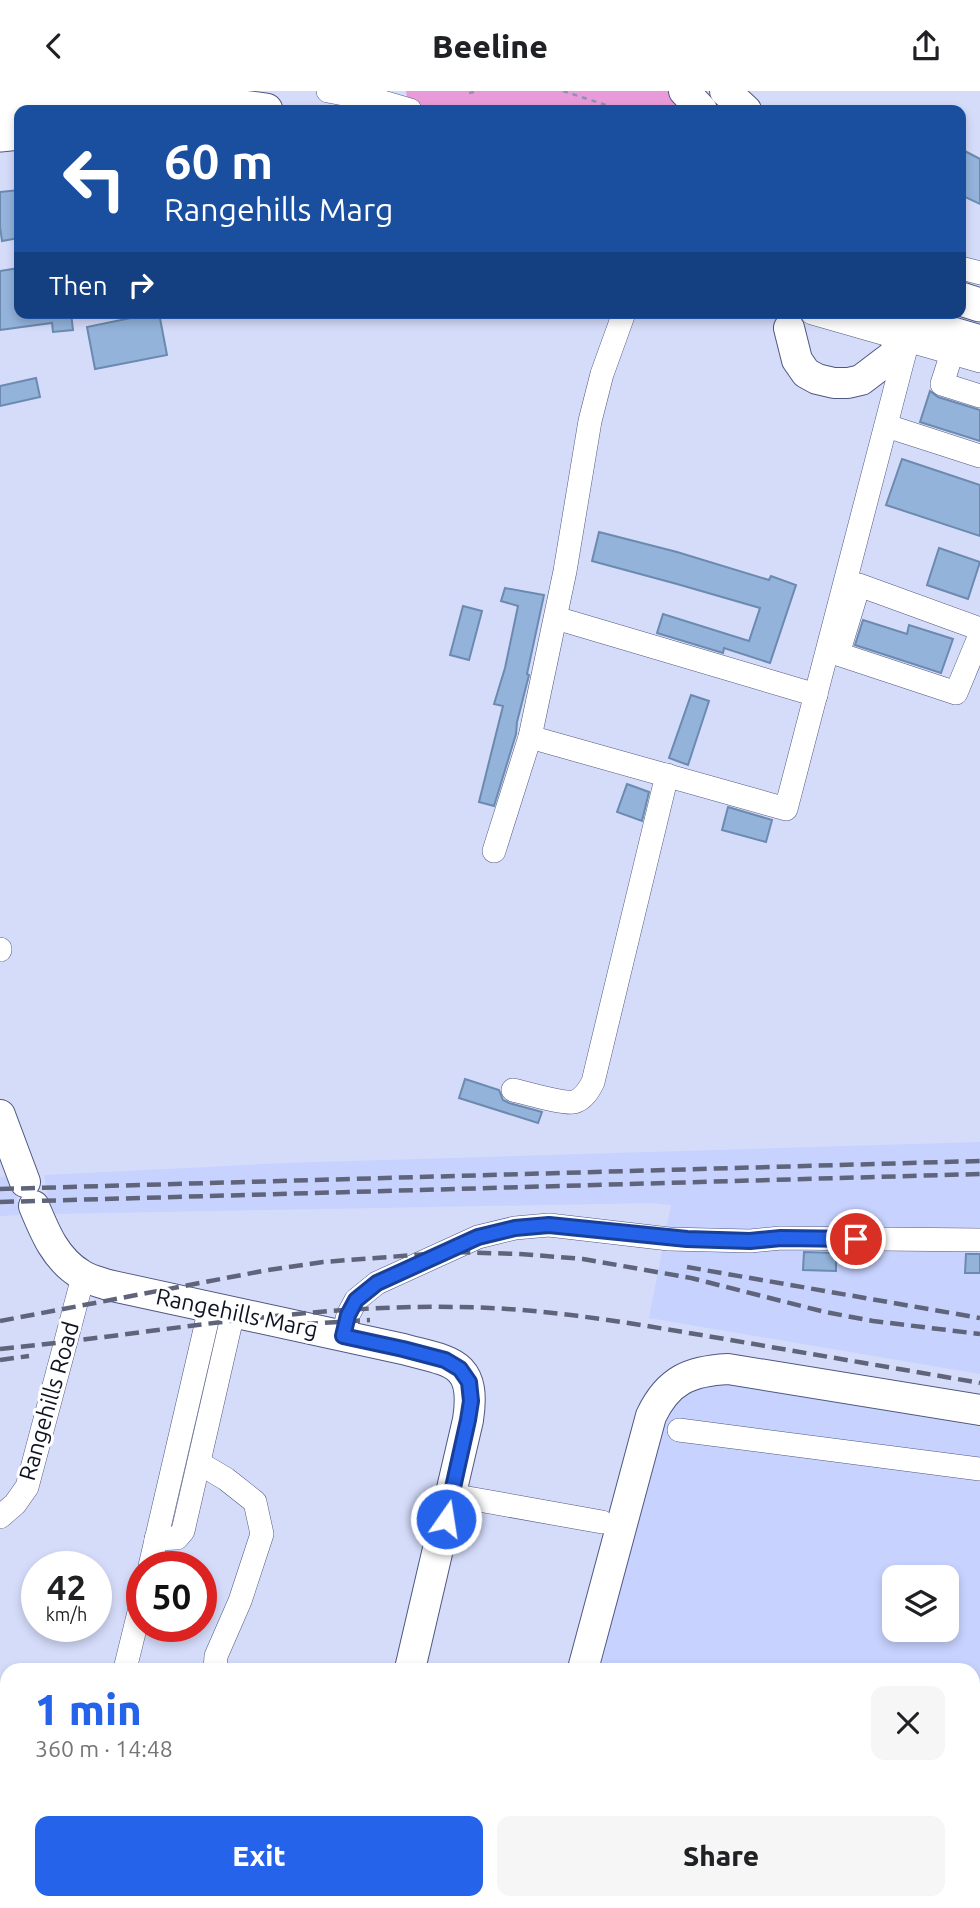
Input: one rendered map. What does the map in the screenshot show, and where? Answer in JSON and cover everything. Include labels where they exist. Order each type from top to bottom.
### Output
[{"type":"highway","points":[[0,104],[99,95],[206,96],[245,105]]},
{"type":"highway","points":[[900,325],[966,348]]},
{"type":"main road","points":[[684,91],[697,105]]},
{"type":"main road","points":[[704,91],[719,105]]},
{"type":"main road","points":[[725,91],[740,105]]},
{"type":"main road","points":[[800,321],[797,360],[806,373],[834,383],[861,380],[880,367],[900,325]]},
{"type":"main road","name":"Rangehills Marg","points":[[0,1115],[47,1237],[63,1261],[83,1277],[108,1285],[403,1349],[445,1360],[460,1369],[469,1382],[471,1401],[411,1663]]},
{"type":"main road","points":[[585,1663],[651,1416],[660,1399],[672,1386],[707,1370],[729,1369],[980,1410]]},
{"type":"street","points":[[328,91],[393,105]]},
{"type":"street","points":[[494,851],[530,737],[556,618],[590,421],[602,374],[622,319]]},
{"type":"street","points":[[800,321],[900,325],[887,426],[833,652]]},
{"type":"street","points":[[980,361],[966,348],[942,384],[980,396]]},
{"type":"street","points":[[887,426],[980,456]]},
{"type":"street","points":[[530,737],[786,809],[816,695],[859,585],[980,629]]},
{"type":"street","points":[[556,618],[816,695]]},
{"type":"street","points":[[833,652],[956,694],[980,635]]},
{"type":"street","points":[[513,1090],[575,1102],[586,1095],[593,1082],[667,775]]},
{"type":"street","points":[[343,1336],[348,1315],[356,1300],[377,1283],[478,1237],[515,1228],[549,1225],[669,1239],[980,1240]]},
{"type":"street","name":"Rangehills Road","points":[[0,1517],[15,1504],[27,1487],[83,1277]]},
{"type":"street","points":[[156,1539],[173,1539],[180,1536],[198,1463],[222,1310]]},
{"type":"street","points":[[153,1551],[222,1310]]},
{"type":"street","points":[[679,1430],[980,1469]]},
{"type":"street","points":[[198,1463],[226,1479],[255,1501],[262,1534],[215,1663]]},
{"type":"street","points":[[451,1495],[602,1523]]},
{"type":"street","points":[[126,1663],[132,1642]]},
{"type":"path","points":[[470,93],[479,91]]},
{"type":"path","points":[[563,91],[606,105]]},
{"type":"shaded area","points":[[406,91],[674,91],[687,105],[412,105],[408,104]]},
{"type":"shaded area","points":[[980,1142],[980,1374],[649,1318],[671,1205],[652,1203],[51,1214],[44,1175],[284,1163]]},
{"type":"shaded area","points":[[13,1176],[20,1215],[0,1216],[0,1177]]},
{"type":"shaded area","points":[[719,1383],[745,1385],[980,1427],[980,1663],[602,1663],[659,1422],[674,1402],[697,1387]]},
{"type":"building","points":[[966,152],[980,159],[980,204],[966,197]]},
{"type":"building","points":[[14,191],[14,239],[2,241],[0,227],[0,192]]},
{"type":"building","points":[[14,269],[14,319],[72,319],[73,330],[53,332],[52,323],[0,330],[0,271]]},
{"type":"building","points":[[126,319],[160,319],[167,355],[95,369],[87,327]]},
{"type":"building","points":[[36,378],[40,397],[0,406],[0,386]]},
{"type":"building","points":[[930,391],[938,397],[980,410],[980,441],[920,422]]},
{"type":"building","points":[[902,459],[980,485],[980,536],[886,505]]},
{"type":"building","points":[[599,532],[769,580],[771,576],[796,585],[770,663],[724,648],[723,653],[657,633],[663,614],[749,641],[760,608],[592,561]]},
{"type":"building","points":[[939,548],[980,562],[968,599],[927,585]]},
{"type":"building","points":[[505,588],[544,595],[516,734],[494,806],[479,802],[503,706],[494,704],[505,668],[518,606],[501,601]]},
{"type":"building","points":[[463,606],[482,611],[469,660],[450,655]]},
{"type":"building","points":[[863,620],[907,634],[909,625],[953,639],[941,673],[855,645]]},
{"type":"building","points":[[691,695],[709,701],[688,765],[669,758]]},
{"type":"building","points":[[627,784],[649,792],[642,821],[617,812]]},
{"type":"building","points":[[728,807],[772,820],[766,842],[722,830]]},
{"type":"building","points":[[465,1079],[499,1090],[503,1100],[509,1103],[542,1112],[538,1123],[459,1098]]},
{"type":"building","points":[[804,1252],[836,1253],[836,1271],[803,1270]]},
{"type":"building","points":[[966,1254],[980,1254],[980,1273],[965,1273]]},
{"type":"railway","points":[[0,1189],[980,1161]]},
{"type":"railway","points":[[0,1202],[980,1174]]},
{"type":"railway","points":[[0,1321],[268,1270],[323,1262],[454,1252],[583,1259],[691,1278],[825,1312],[873,1321],[980,1334]]},
{"type":"railway","points":[[687,1267],[980,1318]]},
{"type":"railway","points":[[0,1349],[343,1310],[400,1307],[492,1308],[625,1323],[980,1383]]},
{"type":"railway","points":[[304,1324],[370,1320]]},
{"type":"railway","points":[[0,1360],[29,1356]]},
{"type":"route","points":[[446,1519],[468,1420],[471,1401],[469,1382],[460,1369],[445,1360],[343,1336],[348,1315],[356,1300],[377,1283],[478,1237],[515,1228],[549,1225],[669,1239],[856,1239]]}]
